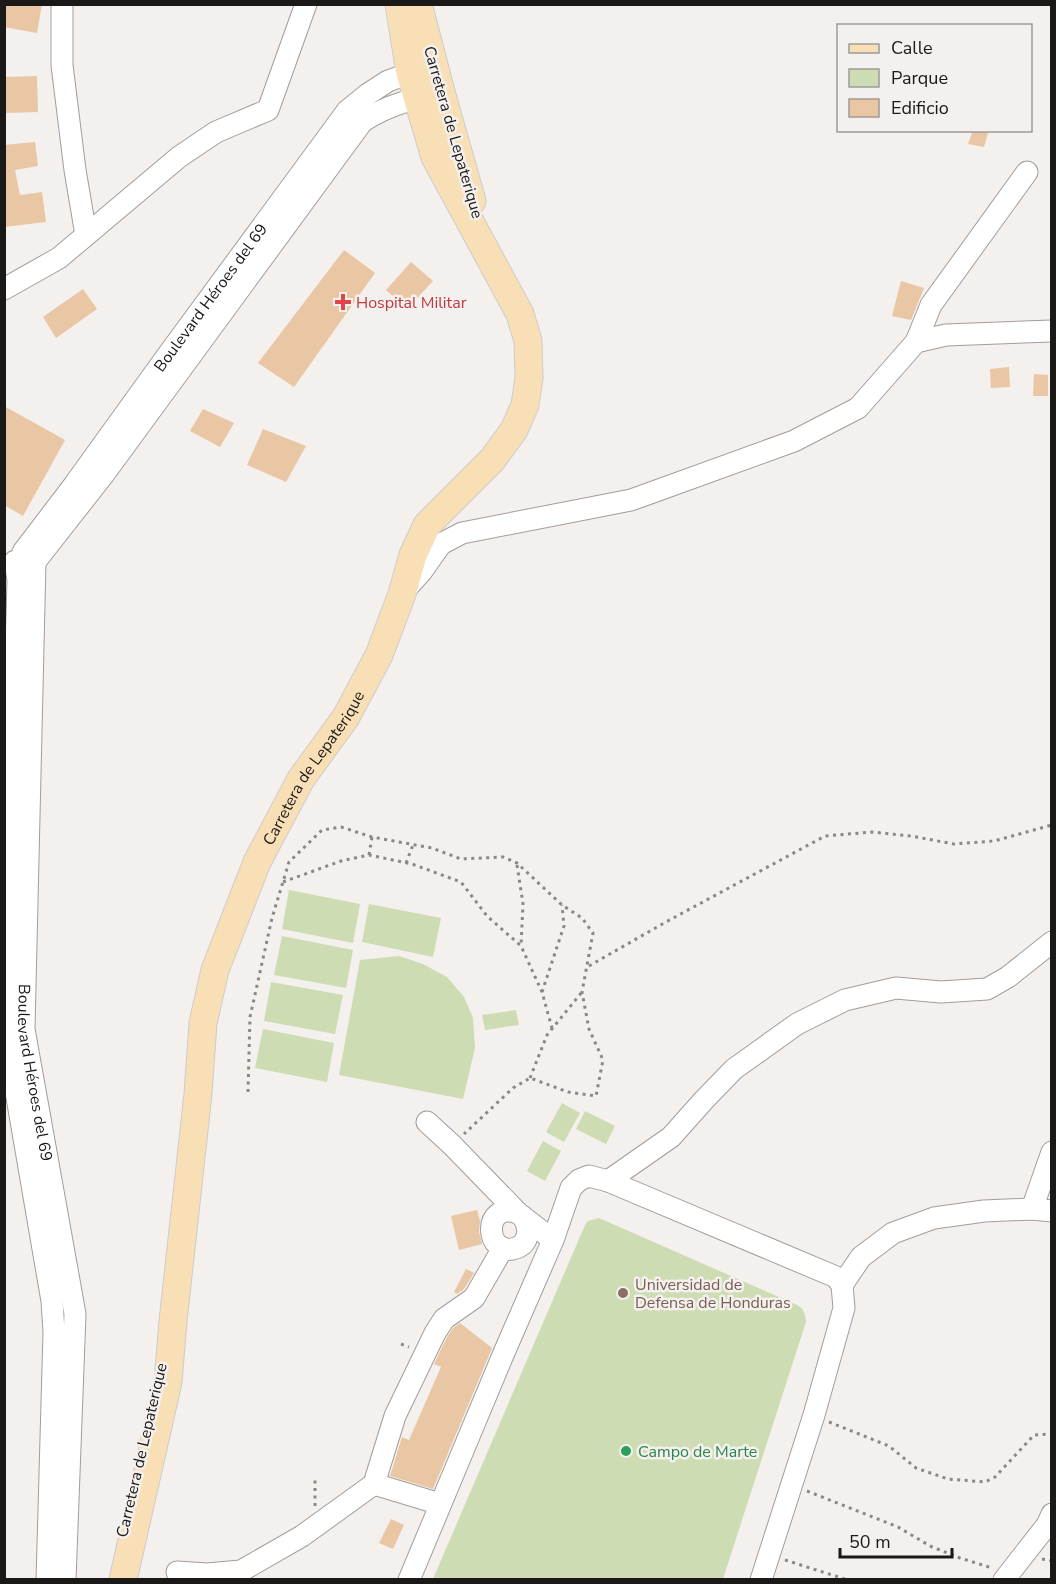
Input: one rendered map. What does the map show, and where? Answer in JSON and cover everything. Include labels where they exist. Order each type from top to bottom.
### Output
[{"type":"main road","points":[[413,9],[420,50],[417,86],[434,115],[454,139]]},
{"type":"main road","name":"Carretera de Lepaterique","points":[[413,9],[470,197],[483,230],[490,259]]},
{"type":"main road","name":"Carretera de Lepaterique","points":[[123,1580],[168,1382],[198,1094],[203,1023],[215,970],[256,862],[300,779],[346,717],[379,655],[402,594],[413,555],[427,525],[492,460],[514,430],[525,405],[529,378],[528,341],[520,315],[435,157],[417,86]]},
{"type":"main road","name":"Carretera de Lepaterique","points":[[111,1580],[137,1459],[173,1320]]},
{"type":"street","points":[[62,4],[62,65],[75,170],[86,235]]},
{"type":"street","points":[[4,289],[59,258],[179,157],[216,132],[268,110],[306,4]]},
{"type":"street","name":"Boulevard Héroes del 69","points":[[47,1580],[54,1332],[52,1301],[14,1028],[18,568],[104,474],[362,122],[393,105],[417,86]]},
{"type":"street","points":[[402,594],[441,544],[462,533],[631,500],[794,441],[858,408],[916,342],[931,304],[1027,172]]},
{"type":"street","points":[[916,342],[946,335],[1052,331]]},
{"type":"street","points":[[609,1181],[671,1137],[734,1069],[797,1024],[845,1000],[896,988],[941,992],[987,989],[1008,977],[1052,942]]},
{"type":"street","name":"Boulevard Héroes del 69","points":[[14,1028],[75,1314],[65,1580]]},
{"type":"street","points":[[427,1122],[521,1215],[553,1240]]},
{"type":"street","points":[[842,1285],[861,1257],[892,1233],[934,1218],[984,1211],[1042,1210],[1052,1152]]},
{"type":"street","points":[[410,1580],[440,1504],[553,1240],[571,1188],[579,1180],[590,1176],[609,1181],[836,1277],[842,1285],[844,1308],[814,1415],[761,1580]]},
{"type":"street","points":[[512,1211],[521,1215],[528,1228],[528,1235],[525,1241],[515,1248],[504,1248],[494,1241],[491,1235],[491,1223],[500,1213],[512,1211]]},
{"type":"street","points":[[177,1572],[207,1574],[241,1571],[302,1536],[374,1484],[395,1416],[435,1333],[444,1319],[474,1298],[504,1248]]},
{"type":"street","points":[[374,1484],[440,1504]]},
{"type":"street","points":[[1007,1576],[1047,1525],[1052,1514]]},
{"type":"path","points":[[588,966],[825,836],[872,832],[954,844],[994,841],[1052,825]]},
{"type":"path","points":[[248,1092],[250,1017],[272,918],[289,861],[322,830],[341,827],[372,837],[432,849],[461,859],[503,857],[517,863],[562,905],[582,918],[593,933],[582,992],[589,1029],[603,1060],[596,1096],[568,1092],[530,1078]]},
{"type":"path","points":[[369,855],[372,837]]},
{"type":"path","points":[[406,863],[412,845]]},
{"type":"path","points":[[283,882],[341,861],[369,855],[406,863],[460,882],[487,916],[521,946],[542,992],[552,1028]]},
{"type":"path","points":[[517,863],[523,904],[521,946]]},
{"type":"path","points":[[542,992],[564,926],[562,905]]},
{"type":"path","points":[[452,1145],[513,1088],[530,1078],[547,1035],[582,992]]},
{"type":"path","points":[[814,1415],[889,1446],[916,1468],[948,1479],[985,1482],[995,1477],[1034,1435],[1052,1434]]},
{"type":"path","points":[[315,1478],[315,1527]]},
{"type":"path","points":[[792,1485],[898,1527],[930,1546],[1007,1576]]},
{"type":"path","points":[[769,1555],[848,1580]]},
{"type":"green space","points":[[289,890],[360,904],[353,943],[282,929]]},
{"type":"green space","points":[[369,904],[441,918],[433,957],[362,942]]},
{"type":"green space","points":[[282,936],[353,950],[346,988],[274,975]]},
{"type":"green space","points":[[399,956],[423,964],[447,977],[464,997],[473,1018],[475,1048],[463,1099],[339,1075],[360,960]]},
{"type":"green space","points":[[271,982],[343,995],[335,1034],[264,1021]]},
{"type":"green space","points":[[516,1010],[519,1025],[485,1030],[482,1015]]},
{"type":"green space","points":[[263,1029],[334,1043],[327,1082],[255,1068]]},
{"type":"green space","points":[[562,1103],[580,1113],[564,1142],[546,1132]]},
{"type":"green space","points":[[585,1111],[615,1126],[606,1144],[576,1129]]},
{"type":"green space","points":[[543,1141],[561,1151],[545,1181],[527,1171]]},
{"type":"green space","name":"Campo de Marte","points":[[599,1218],[797,1305],[805,1314],[806,1322],[723,1579],[433,1579],[585,1225],[588,1221]]},
{"type":"building","points":[[4,4],[42,4],[37,33],[4,27]]},
{"type":"building","points":[[37,76],[38,112],[4,113],[4,77]]},
{"type":"building","points":[[972,132],[988,132],[984,147],[968,144]]},
{"type":"building","points":[[35,142],[38,166],[15,170],[20,195],[42,192],[46,222],[4,227],[4,145]]},
{"type":"building","points":[[344,250],[375,273],[294,387],[258,363]]},
{"type":"building","points":[[411,262],[433,281],[407,309],[386,290]]},
{"type":"building","points":[[901,281],[924,288],[911,320],[892,316]]},
{"type":"building","points":[[83,289],[97,309],[56,338],[43,317]]},
{"type":"building","points":[[1009,367],[1010,387],[991,388],[990,369]]},
{"type":"building","points":[[1034,374],[1048,375],[1048,396],[1033,396]]},
{"type":"building","points":[[4,406],[65,440],[23,516],[4,505]]},
{"type":"building","points":[[203,409],[234,423],[220,447],[190,431]]},
{"type":"building","points":[[263,429],[306,446],[286,482],[247,465]]},
{"type":"building","points":[[477,1210],[482,1244],[459,1250],[451,1216]]},
{"type":"building","points":[[466,1269],[474,1273],[464,1289],[457,1294],[454,1292]]},
{"type":"building","points":[[460,1323],[492,1348],[433,1489],[390,1476],[402,1437],[409,1440],[441,1367],[434,1364],[446,1339],[453,1328]]},
{"type":"building","points":[[391,1519],[404,1525],[393,1549],[379,1543]]},
{"type":"place","name":"Hospital Militar","points":[[343,302]]},
{"type":"place","name":"Universidad de Defensa de Honduras","points":[[623,1293]]},
{"type":"place","name":"Campo de Marte","points":[[626,1451]]}]
